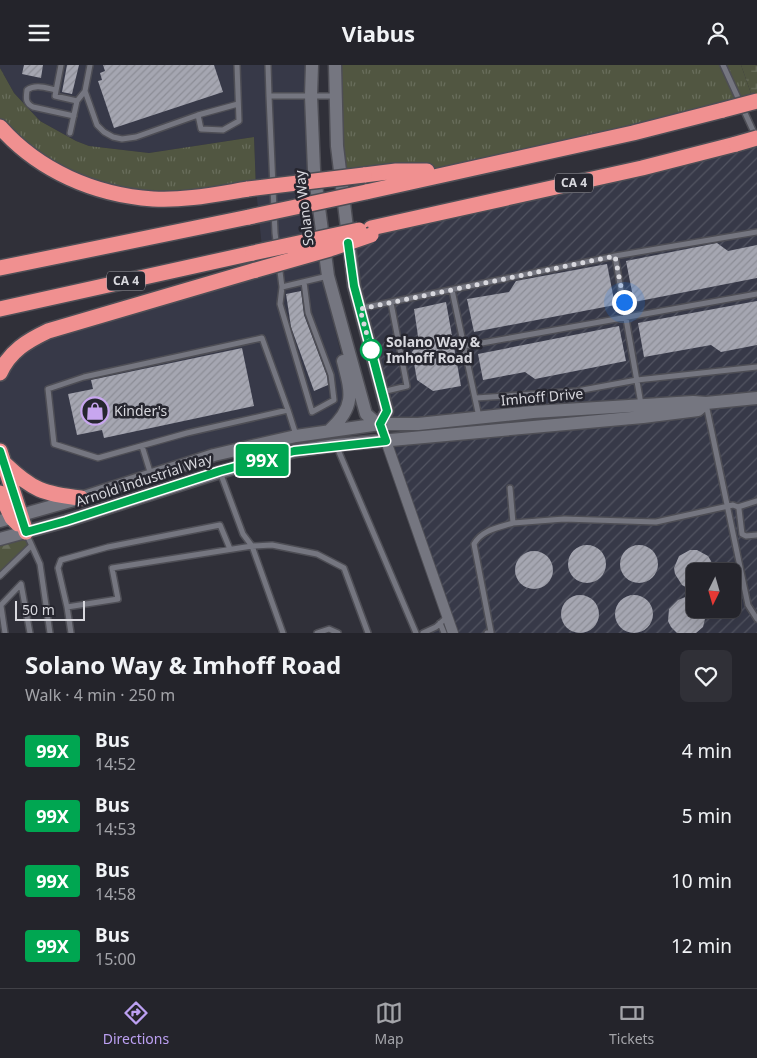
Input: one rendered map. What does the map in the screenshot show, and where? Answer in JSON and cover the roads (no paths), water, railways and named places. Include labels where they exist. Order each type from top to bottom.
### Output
[{"type":"highway","points":[[0,268],[366,192],[633,133],[757,101]]},
{"type":"highway","points":[[0,127],[30,155],[71,179],[115,193],[154,199],[183,198],[396,171],[456,171]]},
{"type":"highway","name":"CA 4","points":[[0,309],[253,253],[371,231],[412,218],[642,168],[757,139]]},
{"type":"highway","points":[[0,373],[12,353],[30,339],[48,331],[330,249],[371,231]]},
{"type":"highway","points":[[2,458],[32,487],[53,495],[81,498]]},
{"type":"highway","points":[[2,458],[11,518]]},
{"type":"highway","points":[[0,493],[11,518],[28,539]]},
{"type":"street","name":"Solano Way","points":[[312,65],[311,96],[314,171],[328,276],[366,414],[380,424],[444,620],[453,633]]},
{"type":"street","points":[[335,65],[334,95],[337,146],[344,215],[360,309],[387,411],[380,424]]},
{"type":"street","points":[[330,430],[341,420],[348,406],[350,391],[333,321],[337,308]]},
{"type":"street","name":"Imhoff Drive","points":[[380,424],[418,423],[533,412],[698,410],[706,403],[757,398]]},
{"type":"street","name":"Imhoff Drive","points":[[386,441],[642,411]]},
{"type":"street","name":"Arnold Industrial Way","points":[[11,518],[81,498],[214,455],[296,436],[380,424]]},
{"type":"street","name":"Arnold Industrial Way","points":[[0,539],[28,539],[66,521],[220,471],[294,451],[386,441]]},
{"type":"lane","points":[[61,65],[55,96],[76,101]]},
{"type":"lane","points":[[90,65],[85,91],[97,125],[104,132],[114,137],[122,139],[136,137],[198,115],[238,104]]},
{"type":"lane","points":[[198,115],[201,129],[223,130],[239,121],[237,65]]},
{"type":"lane","points":[[268,65],[275,233],[282,287],[280,305],[312,412],[334,400],[331,375],[308,313],[304,282]]},
{"type":"lane","points":[[723,65],[757,139]]},
{"type":"lane","points":[[56,90],[31,87],[27,90],[25,99],[32,107],[74,116]]},
{"type":"lane","points":[[70,133],[76,101],[85,91]]},
{"type":"lane","points":[[269,96],[334,95]]},
{"type":"lane","points":[[360,309],[615,256],[757,232]]},
{"type":"lane","points":[[615,256],[642,411]]},
{"type":"lane","points":[[282,287],[328,276]]},
{"type":"lane","points":[[452,290],[479,418]]},
{"type":"lane","points":[[465,347],[757,293]]},
{"type":"lane","points":[[382,392],[407,386],[391,303]]},
{"type":"lane","points":[[288,410],[187,433],[98,458],[54,444],[48,389],[84,377],[262,338],[288,410],[296,436]]},
{"type":"lane","points":[[476,398],[577,391],[637,380],[757,367]]},
{"type":"lane","points":[[706,403],[748,605],[757,619]]},
{"type":"lane","points":[[336,445],[416,633]]},
{"type":"lane","points":[[142,446],[151,476]]},
{"type":"lane","points":[[220,471],[243,534],[252,546],[282,633]]},
{"type":"lane","points":[[510,488],[513,523]]},
{"type":"lane","points":[[487,633],[491,632],[474,544],[479,535],[494,528],[513,523],[564,519],[656,522],[727,505],[738,507],[757,501]]},
{"type":"lane","points":[[738,507],[742,534],[746,536],[757,535]]},
{"type":"lane","points":[[71,633],[58,568],[61,560],[108,547],[220,525],[230,549]]},
{"type":"lane","points":[[0,576],[28,539],[40,564],[50,633]]},
{"type":"lane","points":[[67,607],[118,599],[112,568],[230,549],[272,545],[317,554],[344,569],[368,633]]},
{"type":"lane","points":[[5,633],[0,606],[21,584],[30,633]]},
{"type":"lane","points":[[423,633],[444,620]]},
{"type":"lane","points":[[444,620],[444,633]]},
{"type":"lane","points":[[317,633],[328,629],[338,633]]},
{"type":"place","name":"Solano Way & Imhoff Road","points":[[371,350]]},
{"type":"place","name":"Kinder's","points":[[95,411]]}]
